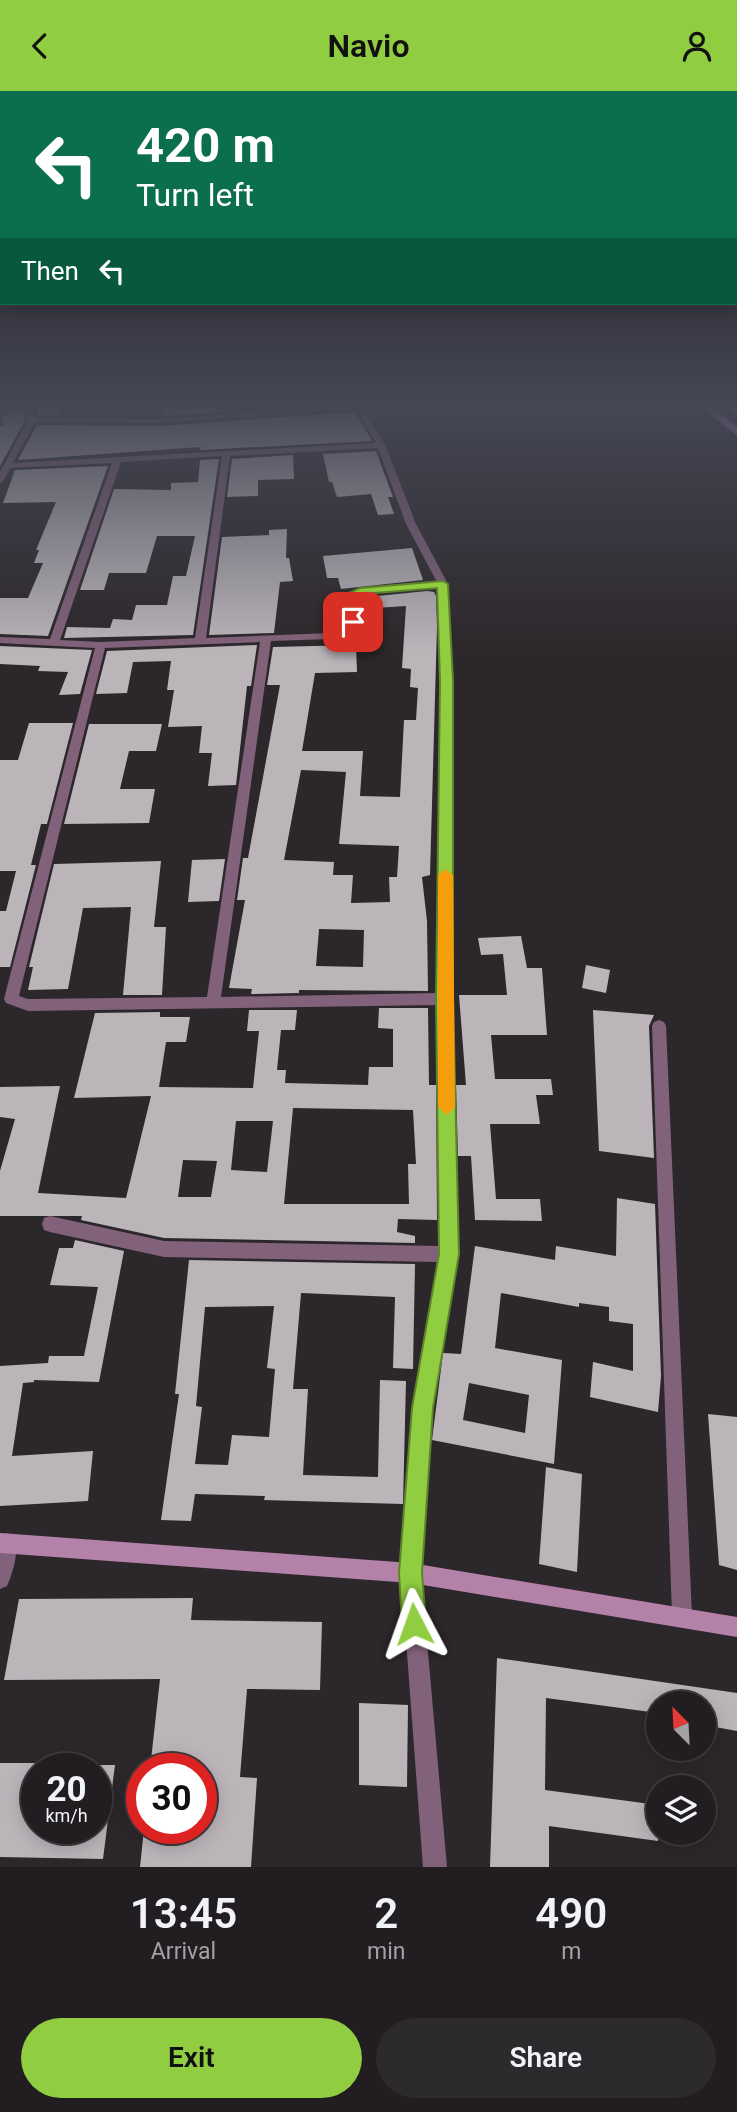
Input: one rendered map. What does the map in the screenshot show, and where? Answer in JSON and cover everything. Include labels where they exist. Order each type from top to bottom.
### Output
[{"type":"main road","points":[[3,1543],[411,1573],[737,1627]]},
{"type":"street","points":[[54,643],[108,487]]},
{"type":"street","points":[[200,641],[222,487]]},
{"type":"street","points":[[397,487],[411,524],[443,584],[446,681],[444,999],[449,1254],[422,1408],[411,1573],[435,1867]]},
{"type":"street","points":[[0,640],[101,645],[331,636],[343,632],[353,622],[350,595],[360,591],[443,584]]},
{"type":"street","points":[[213,1002],[266,639]]},
{"type":"street","points":[[101,645],[11,999],[28,1005],[444,999]]},
{"type":"street","points":[[659,1026],[682,1616]]},
{"type":"street","points":[[50,1224],[164,1249],[449,1254]]},
{"type":"street","points":[[0,1579],[3,1543]]},
{"type":"building","points":[[9,487],[101,487],[48,636],[0,634],[0,598],[28,598],[43,563],[34,563],[39,550],[36,550],[56,502],[3,503]]},
{"type":"building","points":[[171,487],[215,487],[193,635],[64,638],[67,627],[110,628],[113,619],[132,620],[136,605],[167,605],[173,576],[186,576],[195,536],[157,536],[146,573],[109,573],[104,590],[80,590],[114,489],[171,490]]},
{"type":"building","points":[[228,487],[258,487],[258,496],[227,497]]},
{"type":"building","points":[[334,487],[389,487],[393,497],[388,497],[394,514],[378,515],[371,494],[337,497]]},
{"type":"building","points":[[287,529],[286,558],[289,558],[293,581],[280,582],[274,633],[209,635],[222,537],[269,535],[269,530]]},
{"type":"building","points":[[412,548],[423,580],[341,589],[338,578],[327,578],[323,556]]},
{"type":"building","points":[[427,591],[434,592],[436,596],[430,875],[422,877],[427,921],[428,991],[299,990],[299,993],[251,994],[252,989],[229,988],[245,900],[237,900],[243,858],[248,858],[280,685],[267,685],[273,647],[356,645],[357,672],[315,673],[302,751],[363,751],[360,796],[400,797],[404,720],[416,720],[418,688],[410,687],[411,669],[402,668],[406,606],[360,609],[358,598]],"holes":[[[301,770],[346,772],[339,844],[399,846],[397,877],[389,877],[390,902],[351,903],[353,875],[333,875],[334,862],[284,860]],[[319,929],[364,930],[363,967],[316,966]]]},
{"type":"building","points":[[257,645],[251,686],[247,686],[236,785],[208,786],[212,753],[199,753],[202,726],[168,727],[174,690],[167,690],[171,661],[133,662],[127,693],[96,694],[107,651]]},
{"type":"building","points":[[0,646],[92,650],[80,694],[59,695],[68,672],[38,671],[40,666],[0,664]]},
{"type":"building","points":[[29,723],[73,723],[47,824],[41,824],[31,865],[36,865],[10,967],[0,967],[0,911],[6,911],[16,871],[0,871],[0,760],[18,760]]},
{"type":"building","points":[[89,724],[162,724],[156,751],[129,751],[120,789],[155,789],[149,823],[64,824]]},
{"type":"building","points":[[225,859],[219,901],[188,902],[192,860]]},
{"type":"building","points":[[161,861],[154,927],[166,927],[162,995],[123,995],[131,907],[83,908],[68,989],[28,990],[33,967],[29,967],[54,864]]},
{"type":"building","points":[[521,936],[527,968],[542,968],[547,1035],[491,1035],[495,1079],[551,1079],[553,1095],[536,1095],[540,1124],[490,1124],[496,1199],[540,1199],[542,1221],[475,1220],[471,1156],[458,1156],[456,1085],[466,1085],[459,995],[507,995],[503,954],[481,955],[478,938]]},
{"type":"building","points":[[586,965],[610,970],[606,993],[582,988]]},
{"type":"building","points":[[379,1008],[428,1008],[429,1085],[436,1085],[437,1220],[398,1219],[397,1232],[415,1236],[415,1243],[164,1238],[81,1220],[82,1216],[0,1216],[0,1171],[15,1119],[0,1117],[0,1087],[60,1086],[38,1193],[126,1198],[151,1096],[74,1098],[95,1013],[160,1012],[160,1017],[190,1017],[186,1042],[166,1042],[159,1087],[253,1088],[259,1031],[247,1031],[249,1010],[297,1010],[295,1030],[281,1030],[277,1070],[286,1070],[285,1083],[368,1085],[369,1067],[393,1067],[393,1029],[378,1028]],"holes":[[[293,1108],[413,1110],[416,1164],[408,1164],[409,1204],[284,1204]],[[236,1121],[273,1121],[267,1172],[231,1170]],[[183,1160],[217,1161],[211,1197],[178,1197]]]},
{"type":"building","points":[[593,1010],[654,1015],[649,1026],[654,1158],[599,1151]]},
{"type":"building","points":[[617,1198],[655,1204],[661,1376],[658,1412],[590,1397],[593,1362],[633,1371],[633,1324],[609,1321],[609,1307],[579,1303],[579,1307],[501,1293],[495,1348],[562,1360],[554,1464],[432,1440],[443,1353],[461,1354],[475,1246],[555,1260],[556,1246],[616,1256]],"holes":[[[469,1383],[529,1395],[525,1433],[463,1420]]]},
{"type":"building","points":[[75,1240],[124,1251],[99,1382],[34,1380],[23,1383],[12,1456],[93,1451],[88,1501],[0,1506],[0,1366],[48,1363],[49,1356],[84,1356],[98,1287],[50,1285],[59,1248],[73,1248]]},
{"type":"building","points":[[189,1260],[415,1264],[413,1369],[393,1368],[395,1297],[301,1293],[293,1389],[308,1389],[303,1475],[378,1477],[380,1380],[406,1381],[403,1504],[264,1500],[265,1496],[195,1494],[191,1521],[161,1520],[179,1394],[175,1394]],"holes":[[[274,1306],[267,1368],[275,1369],[269,1437],[232,1435],[228,1465],[195,1464],[202,1407],[196,1406],[205,1307]]]},
{"type":"building","points":[[708,1414],[737,1417],[737,1570],[719,1565]]},
{"type":"building","points":[[546,1467],[582,1474],[577,1572],[539,1564]]},
{"type":"building","points":[[193,1598],[191,1620],[322,1622],[320,1690],[247,1689],[240,1777],[257,1778],[251,1867],[140,1867],[142,1844],[217,1844],[217,1753],[152,1753],[160,1679],[4,1680],[19,1599]]},
{"type":"building","points":[[497,1658],[737,1693],[737,1731],[716,1727],[716,1691],[646,1691],[646,1711],[546,1698],[545,1790],[646,1803],[646,1839],[549,1826],[549,1867],[490,1867]]},
{"type":"building","points":[[359,1703],[408,1705],[407,1787],[359,1785]]},
{"type":"building","points":[[0,1763],[21,1763],[21,1844],[105,1844],[103,1859],[0,1857]]},
{"type":"building","points":[[112,1765],[115,1765],[112,1788]]},
{"type":"slow traffic","points":[[445,875],[447,1107]]},
{"type":"route","points":[[353,622],[350,595],[360,591],[443,584],[446,681],[444,999],[449,1254],[422,1408],[411,1573],[414,1624]]}]
